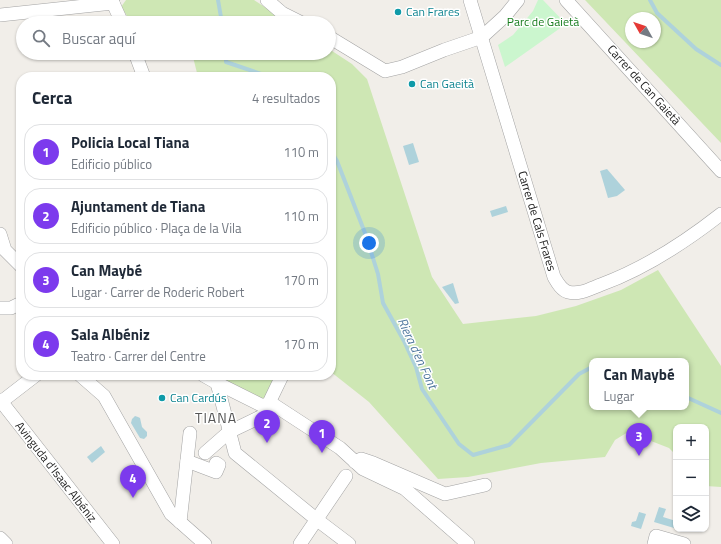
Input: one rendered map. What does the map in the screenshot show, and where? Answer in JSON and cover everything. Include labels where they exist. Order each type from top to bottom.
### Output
[{"type":"street","points":[[267,0],[282,13],[288,16]]},
{"type":"street","name":"Carrer de Cals Frares","points":[[470,0],[557,284],[567,292],[581,293],[610,282],[677,246],[721,214]]},
{"type":"street","points":[[336,41],[385,71],[482,37],[505,16],[518,0]]},
{"type":"street","name":"Carrer de Can Gaietà","points":[[566,0],[721,171]]},
{"type":"street","points":[[0,15],[114,1],[119,16]]},
{"type":"street","points":[[138,60],[142,72]]},
{"type":"street","points":[[0,234],[6,250],[16,261]]},
{"type":"street","points":[[1,401],[29,380]]},
{"type":"street","points":[[86,380],[104,396],[171,514],[205,544]]},
{"type":"street","points":[[212,380],[261,405],[265,411]]},
{"type":"street","points":[[265,411],[280,380]]},
{"type":"street","points":[[217,383],[234,453],[316,520],[349,544]]},
{"type":"street","name":"Avinguda d'Isaac Albéniz","points":[[1,401],[113,544]]},
{"type":"street","points":[[205,453],[229,432],[274,405],[340,448],[363,469],[405,489],[468,544]]},
{"type":"street","points":[[180,522],[190,433]]},
{"type":"street","points":[[355,462],[361,459],[444,494],[485,485]]},
{"type":"street","points":[[187,461],[216,472],[219,464],[216,462]]},
{"type":"street","points":[[300,544],[346,476]]},
{"type":"street","points":[[0,538],[6,544]]},
{"type":"street","points":[[655,540],[684,544]]},
{"type":"green space","points":[[126,0],[254,0],[278,16],[127,16],[121,7]]},
{"type":"green space","name":"Parc de Gaietà","points":[[538,0],[543,0],[566,24],[505,67],[498,45],[513,35],[533,11]]},
{"type":"green space","points":[[585,0],[721,0],[721,143],[631,48],[661,48],[661,12],[625,12],[625,42]]},
{"type":"green space","points":[[336,54],[352,64],[367,79],[432,277],[463,324],[536,316],[576,306],[621,290],[658,270],[721,366],[721,487],[709,486],[709,424],[673,424],[673,452],[669,448],[628,432],[615,440],[605,457],[541,463],[468,477],[438,479],[369,402],[336,376],[336,72],[197,72],[194,60],[336,60]]},
{"type":"green space","points":[[222,380],[274,380],[265,400]]},
{"type":"water","points":[[413,143],[419,162],[409,165],[403,146]]},
{"type":"water","points":[[607,169],[625,190],[617,196],[608,198],[600,171]]},
{"type":"water","points":[[506,206],[508,212],[492,217],[490,211]]},
{"type":"water","points":[[453,283],[459,303],[455,304],[442,287]]},
{"type":"water","points":[[135,416],[140,418],[142,427],[147,432],[147,436],[144,439],[140,438],[131,423]]},
{"type":"water","points":[[101,446],[105,452],[92,463],[87,457]]},
{"type":"water","points":[[659,507],[666,509],[663,517],[673,520],[673,528],[654,522]]},
{"type":"water","points":[[639,512],[646,514],[641,529],[631,526],[632,522],[636,521]]},
{"type":"waterway","name":"Riera d'en Font","points":[[218,0],[221,16]]},
{"type":"waterway","points":[[650,0],[657,13],[696,49],[721,65]]},
{"type":"waterway","name":"Riera d'en Font","points":[[226,60],[226,62],[255,72]]},
{"type":"waterway","name":"Riera d'en Font","points":[[336,159],[365,233],[378,274],[383,303],[404,341],[416,367],[422,389],[459,444],[473,455],[509,445],[579,374],[589,369]]},
{"type":"waterway","name":"Riera d'en Font","points":[[689,398],[721,413]]},
{"type":"place","name":"Can Frares","points":[[398,12]]},
{"type":"place","name":"Can Gaeità","points":[[412,84]]},
{"type":"place","name":"Can Cardús","points":[[162,398]]},
{"type":"place","name":"Ajuntament de Tiana","points":[[267,443]]},
{"type":"place","name":"Policia Local Tiana","points":[[322,453]]},
{"type":"place","name":"Can Maybé","points":[[639,456]]},
{"type":"place","name":"Sala Albéniz","points":[[133,498]]},
{"type":"district","name":"TIANA","points":[[216,418]]}]
